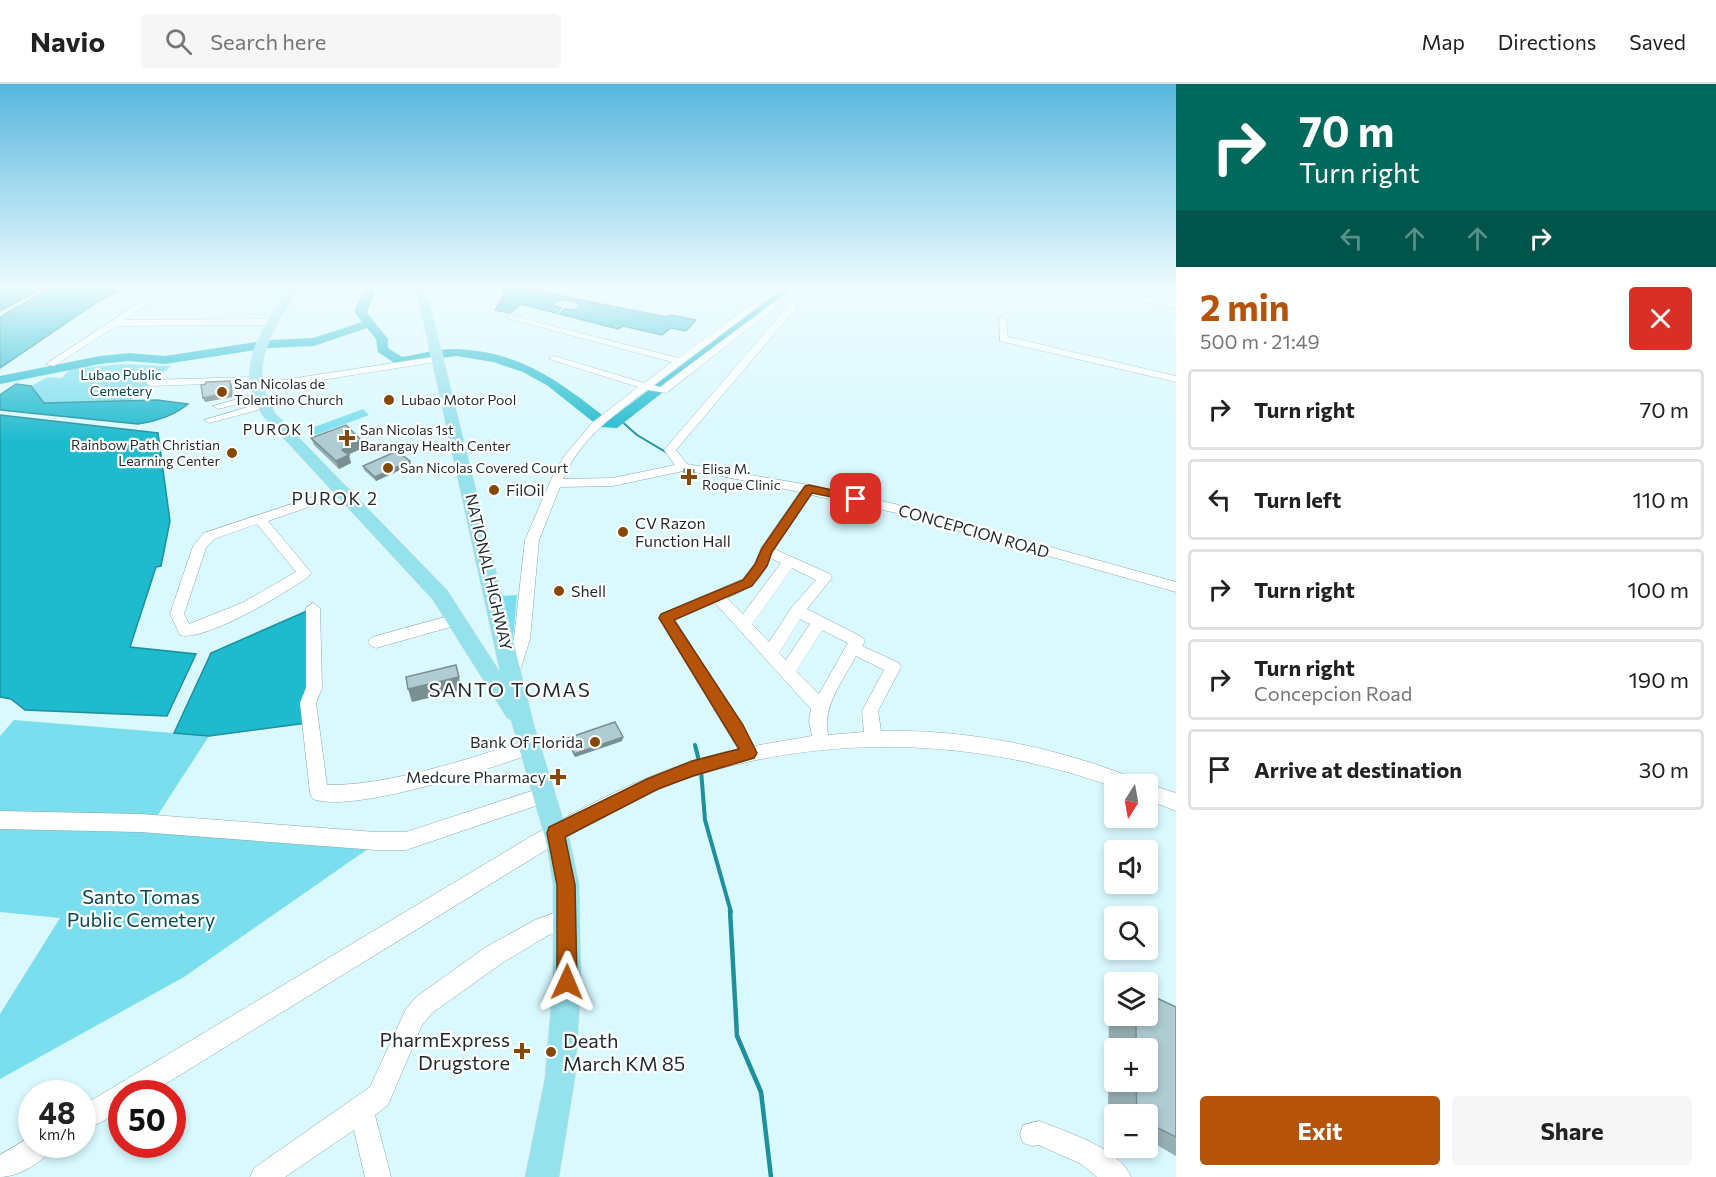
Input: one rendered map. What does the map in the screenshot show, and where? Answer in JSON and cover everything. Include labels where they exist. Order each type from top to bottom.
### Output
[{"type":"main road","points":[[265,339],[260,392],[269,415],[440,595],[524,725]]},
{"type":"main road","name":"NATIONAL HIGHWAY","points":[[434,339],[448,408],[468,481],[524,725],[556,833],[566,885],[567,982],[560,1078],[542,1177]]},
{"type":"street","points":[[51,364],[87,339]]},
{"type":"street","points":[[593,339],[680,361]]},
{"type":"street","points":[[512,672],[522,639],[532,540],[569,457],[597,424],[652,388],[680,361],[710,339]]},
{"type":"street","points":[[554,358],[662,391],[731,339]]},
{"type":"street","points":[[683,467],[670,450],[765,339]]},
{"type":"street","points":[[1003,339],[1176,379]]},
{"type":"street","points":[[218,406],[260,392],[438,355]]},
{"type":"street","points":[[151,383],[260,392]]},
{"type":"street","points":[[209,420],[260,392]]},
{"type":"street","name":"CONCEPCION ROAD","points":[[556,483],[613,482],[683,467],[809,489],[934,518],[1049,553],[1176,587]]},
{"type":"street","points":[[749,753],[737,730],[666,618],[748,583],[761,566],[766,551],[809,489]]},
{"type":"street","points":[[260,520],[304,573],[264,599],[213,622],[185,631],[177,614],[200,546],[209,537],[340,492]]},
{"type":"street","points":[[766,551],[825,578],[797,612],[770,654]]},
{"type":"street","points":[[743,625],[789,562]]},
{"type":"street","points":[[716,595],[820,707]]},
{"type":"street","points":[[313,608],[314,688],[308,703],[319,792],[338,795],[389,786],[454,772],[530,747]]},
{"type":"street","points":[[797,612],[857,641],[820,707],[817,721],[822,744]]},
{"type":"street","points":[[376,642],[456,620]]},
{"type":"street","points":[[787,672],[819,622]]},
{"type":"street","points":[[853,648],[893,667],[868,716],[874,740]]},
{"type":"street","points":[[149,1080],[556,833],[652,784],[697,767],[749,753],[889,738],[972,743],[1104,776]]},
{"type":"street","points":[[0,820],[140,823],[376,842],[406,841],[544,795]]},
{"type":"street","points":[[1158,796],[1176,802]]},
{"type":"street","points":[[263,1177],[379,1096],[414,1017],[424,1005],[494,955],[542,927],[568,918]]},
{"type":"street","points":[[362,1110],[378,1177]]},
{"type":"street","points":[[1032,1134],[1039,1133],[1090,1155],[1118,1177]]},
{"type":"street","points":[[0,1170],[19,1158]]},
{"type":"green space","name":"Lubao Public Cemetery","points":[[122,364],[171,366],[128,402],[44,403],[29,387],[48,377],[62,378],[70,369]]},
{"type":"green space","points":[[363,409],[369,415],[315,435],[309,429]]},
{"type":"green space","points":[[517,595],[513,638],[507,638],[499,596]]},
{"type":"green space","name":"Santo Tomas Public Cemetery","points":[[14,720],[209,736],[150,827],[375,844],[184,977],[0,1079],[0,1014],[60,918],[0,912],[0,736]]},
{"type":"shaded area","points":[[0,339],[43,339],[0,368]]},
{"type":"shaded area","points":[[16,384],[31,386],[44,403],[157,400],[188,404],[164,417],[138,424],[0,410],[0,395]]},
{"type":"shaded area","points":[[0,415],[158,433],[170,521],[161,566],[156,567],[130,647],[196,654],[167,716],[25,710],[11,699],[0,697]]},
{"type":"shaded area","points":[[307,611],[307,723],[209,736],[174,733],[211,653]]},
{"type":"building","points":[[230,381],[231,392],[203,398],[201,385],[206,382]]},
{"type":"building","points":[[346,425],[361,440],[344,447],[342,450],[349,455],[336,461],[311,438]]},
{"type":"building","name":"San Nicolas Covered Court","points":[[397,451],[410,461],[375,477],[363,466]]},
{"type":"building","points":[[684,469],[694,470],[694,477],[684,476]]},
{"type":"building","points":[[456,665],[459,677],[408,689],[406,677]]},
{"type":"building","name":"Bank Of Florida","points":[[615,722],[623,737],[574,754],[568,738]]},
{"type":"building","points":[[1158,999],[1176,1007],[1176,1137],[1158,1128],[1158,1104],[1137,1104],[1136,1092],[1158,1092],[1158,1038],[1136,1038],[1136,1026],[1158,1026]]},
{"type":"waterway","points":[[0,380],[100,360],[129,357],[165,360],[269,344],[314,342],[323,339]]},
{"type":"waterway","points":[[382,339],[382,349],[400,361],[456,352],[495,359],[528,369],[553,383],[597,418]]},
{"type":"waterway","points":[[605,424],[612,425],[724,339]]},
{"type":"waterway","points":[[619,419],[637,435],[669,454]]},
{"type":"waterway","points":[[695,745],[699,761]]},
{"type":"waterway","points":[[701,770],[705,820],[731,912]]},
{"type":"waterway","points":[[730,910],[737,1036],[761,1092],[771,1177]]},
{"type":"place","name":"San Nicolas de Tolentino Church","points":[[222,392]]},
{"type":"place","name":"Lubao Motor Pool","points":[[389,400]]},
{"type":"place","name":"San Nicolas 1st Barangay Health Center","points":[[347,438]]},
{"type":"place","name":"Rainbow Path Christian Learning Center","points":[[232,453]]},
{"type":"place","name":"San Nicolas Covered Court","points":[[388,468]]},
{"type":"place","name":"Elisa M. Roque Clinic","points":[[689,477]]},
{"type":"place","name":"FilOil","points":[[494,490]]},
{"type":"place","name":"CV Razon Function Hall","points":[[623,532]]},
{"type":"place","name":"Shell","points":[[559,591]]},
{"type":"place","name":"Bank Of Florida","points":[[595,742]]},
{"type":"place","name":"Medcure Pharmacy","points":[[558,777]]},
{"type":"place","name":"PharmExpress Drugstore","points":[[522,1051]]},
{"type":"place","name":"Death March KM 85","points":[[551,1052]]},
{"type":"district","name":"PUROK 1","points":[[279,430]]},
{"type":"district","name":"PUROK 2","points":[[335,499]]},
{"type":"district","name":"SANTO TOMAS","points":[[510,690]]},
{"type":"route","points":[[567,982],[566,885],[556,833],[652,784],[692,768],[749,753],[737,730],[666,618],[748,583],[761,566],[766,551],[809,489],[856,499]]}]
